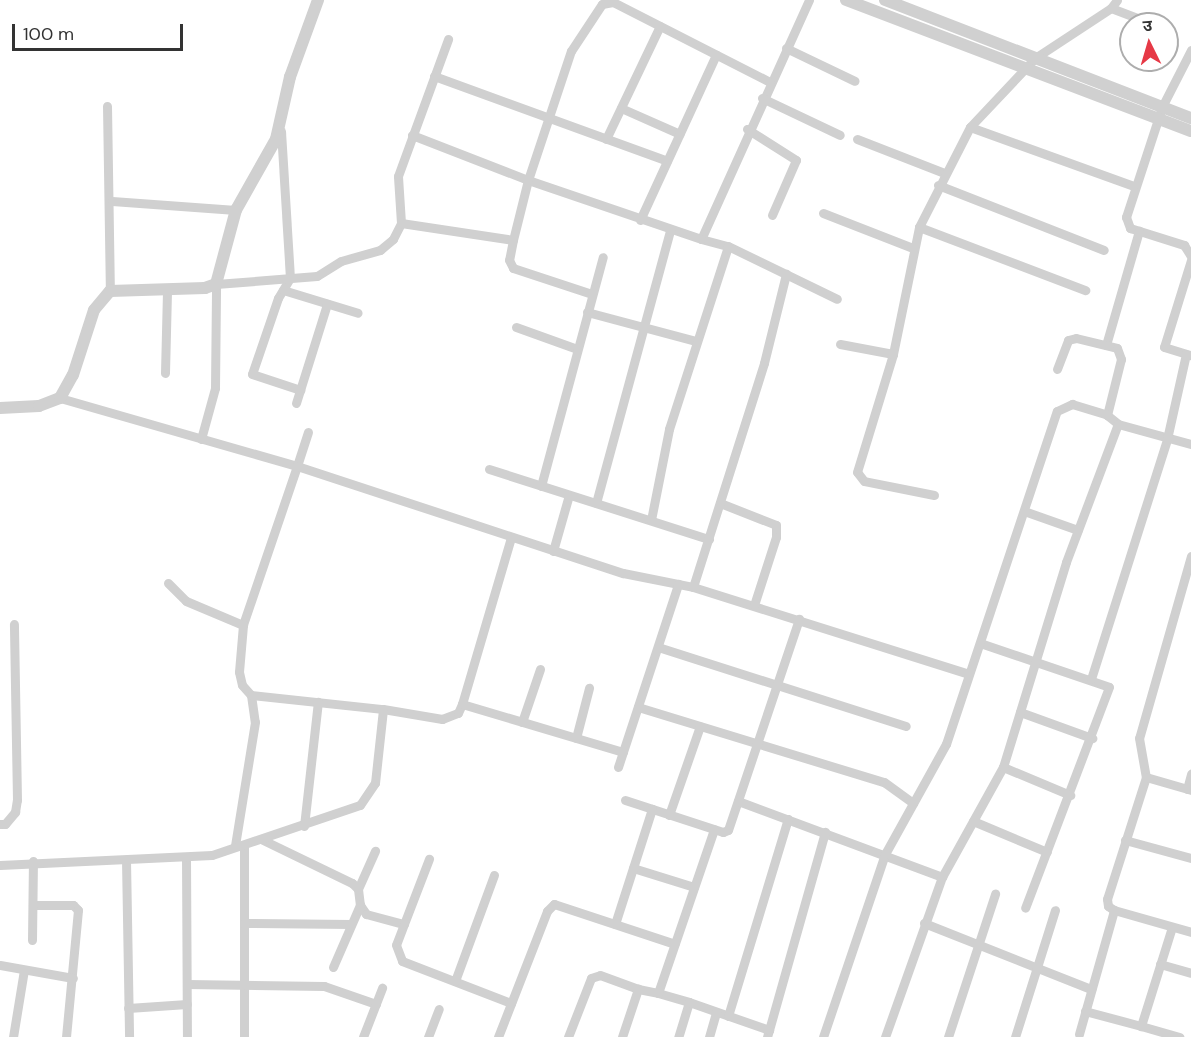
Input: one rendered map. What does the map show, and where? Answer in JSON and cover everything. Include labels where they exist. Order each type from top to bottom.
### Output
[{"type":"street","points":[[201,439],[215,388],[216,284],[236,210],[267,159],[280,126],[290,77],[318,0]]},
{"type":"street","points":[[701,239],[747,129],[809,0]]},
{"type":"street","points":[[846,0],[1026,68],[1160,113],[1191,118]]},
{"type":"street","points":[[885,0],[1035,58],[1160,113],[1191,131]]},
{"type":"street","points":[[592,294],[513,268],[510,260],[528,180],[571,51],[602,4],[613,2],[770,82]]},
{"type":"street","points":[[934,495],[864,481],[857,472],[893,354],[919,227],[944,173],[970,127],[1035,58],[1114,4],[1130,12]]},
{"type":"street","points":[[606,139],[660,26]]},
{"type":"street","points":[[110,291],[168,289],[317,276],[341,261],[380,250],[393,239],[401,223],[398,176],[448,39]]},
{"type":"street","points":[[786,48],[855,81]]},
{"type":"street","points":[[1091,679],[1167,440],[1189,355],[1164,347],[1191,258],[1184,245],[1139,231],[1126,223],[1134,186],[1160,113],[1191,50]]},
{"type":"street","points":[[640,220],[716,55]]},
{"type":"street","points":[[434,76],[668,161]]},
{"type":"street","points":[[762,98],[840,135]]},
{"type":"street","points":[[60,398],[73,375],[94,310],[110,291],[112,201],[107,106]]},
{"type":"street","points":[[621,108],[680,134]]},
{"type":"street","points":[[280,126],[290,278],[283,290],[252,374],[300,390]]},
{"type":"street","points":[[970,127],[1134,186]]},
{"type":"street","points":[[747,129],[796,160],[772,215]]},
{"type":"street","points":[[412,135],[640,220],[728,246],[837,299]]},
{"type":"street","points":[[857,139],[944,173]]},
{"type":"street","points":[[938,186],[1104,250]]},
{"type":"street","points":[[112,201],[236,210]]},
{"type":"street","points":[[823,213],[913,248]]},
{"type":"street","points":[[401,223],[513,240]]},
{"type":"street","points":[[919,227],[1085,290]]},
{"type":"street","points":[[596,503],[670,230]]},
{"type":"street","points":[[1106,345],[1139,231]]},
{"type":"street","points":[[651,520],[669,429],[728,246]]},
{"type":"street","points":[[541,486],[586,312],[603,257]]},
{"type":"street","points":[[693,587],[764,363],[786,274]]},
{"type":"street","points":[[165,373],[168,289]]},
{"type":"street","points":[[283,290],[358,313]]},
{"type":"street","points":[[296,403],[327,304]]},
{"type":"street","points":[[586,312],[696,341]]},
{"type":"street","points":[[516,327],[577,349]]},
{"type":"street","points":[[1057,369],[1068,340],[1076,338],[1106,345],[1121,353],[1107,415]]},
{"type":"street","points":[[840,344],[893,354]]},
{"type":"street","points":[[0,408],[39,406],[60,398],[297,466],[623,573],[693,587],[969,674]]},
{"type":"street","points":[[823,1037],[885,854],[946,744],[1057,411],[1072,404],[1107,415],[1118,424],[1167,440],[1191,444]]},
{"type":"street","points":[[885,1037],[942,877],[1003,767],[1078,530],[1118,424]]},
{"type":"street","points":[[244,1037],[246,984],[240,846],[255,722],[251,695],[239,672],[243,626],[308,432]]},
{"type":"street","points":[[489,469],[709,539]]},
{"type":"street","points":[[553,551],[568,495]]},
{"type":"street","points":[[720,503],[776,525],[776,537],[754,605]]},
{"type":"street","points":[[1024,511],[1078,530]]},
{"type":"street","points":[[251,695],[383,709],[442,719],[458,713],[511,537]]},
{"type":"street","points":[[1191,556],[1139,738],[1146,777],[1107,899],[1108,906],[1114,910],[1191,932]]},
{"type":"street","points":[[168,584],[186,601],[243,626]]},
{"type":"street","points":[[618,767],[678,584]]},
{"type":"street","points":[[625,800],[714,829],[728,830],[799,619]]},
{"type":"street","points":[[0,824],[5,824],[15,812],[17,800],[15,624]]},
{"type":"street","points":[[980,643],[1109,687],[1092,738],[1025,908]]},
{"type":"street","points":[[658,647],[906,726]]},
{"type":"street","points":[[522,722],[540,669]]},
{"type":"street","points":[[576,738],[588,688]]},
{"type":"street","points":[[304,826],[318,702]]},
{"type":"street","points":[[462,704],[623,752]]},
{"type":"street","points":[[638,707],[884,782],[913,803]]},
{"type":"street","points":[[0,865],[33,861],[126,860],[212,855],[360,806],[370,795],[375,783],[383,709]]},
{"type":"street","points":[[1020,712],[1092,738]]},
{"type":"street","points":[[669,815],[700,726]]},
{"type":"street","points":[[1003,767],[1070,795]]},
{"type":"street","points":[[1146,777],[1189,789],[1191,774]]},
{"type":"street","points":[[738,801],[942,877]]},
{"type":"street","points":[[615,924],[652,809]]},
{"type":"street","points":[[728,1016],[788,819]]},
{"type":"street","points":[[973,821],[1047,852]]},
{"type":"street","points":[[658,993],[714,829]]},
{"type":"street","points":[[568,1037],[591,978],[600,975],[689,1002],[768,1033],[825,832]]},
{"type":"street","points":[[263,840],[358,889]]},
{"type":"street","points":[[1125,840],[1191,858]]},
{"type":"street","points":[[375,851],[358,889],[360,905],[366,914],[404,924]]},
{"type":"street","points":[[186,857],[187,1037]]},
{"type":"street","points":[[429,859],[396,945],[402,961],[511,1003]]},
{"type":"street","points":[[126,860],[129,1037]]},
{"type":"street","points":[[32,940],[33,861]]},
{"type":"street","points":[[633,868],[694,887]]},
{"type":"street","points":[[456,981],[494,875]]},
{"type":"street","points":[[948,1037],[995,894]]},
{"type":"street","points":[[33,904],[73,905],[78,910],[66,1037]]},
{"type":"street","points":[[498,1037],[554,904],[675,944]]},
{"type":"street","points":[[333,967],[360,905]]},
{"type":"street","points":[[1015,1037],[1055,910]]},
{"type":"street","points":[[1079,1034],[1114,910]]},
{"type":"street","points":[[244,923],[351,924]]},
{"type":"street","points":[[924,923],[1091,989]]},
{"type":"street","points":[[1141,1026],[1172,927]]},
{"type":"street","points":[[1160,964],[1191,974]]},
{"type":"street","points":[[0,965],[73,978]]},
{"type":"street","points":[[14,1037],[24,970]]},
{"type":"street","points":[[187,984],[324,986],[376,1004]]},
{"type":"street","points":[[363,1037],[382,988]]},
{"type":"street","points":[[622,1037],[638,988]]},
{"type":"street","points":[[678,1037],[689,1002]]},
{"type":"street","points":[[128,1008],[187,1004]]},
{"type":"street","points":[[428,1037],[439,1009]]},
{"type":"street","points":[[1085,1011],[1179,1037]]},
{"type":"street","points":[[709,1037],[716,1012]]}]
